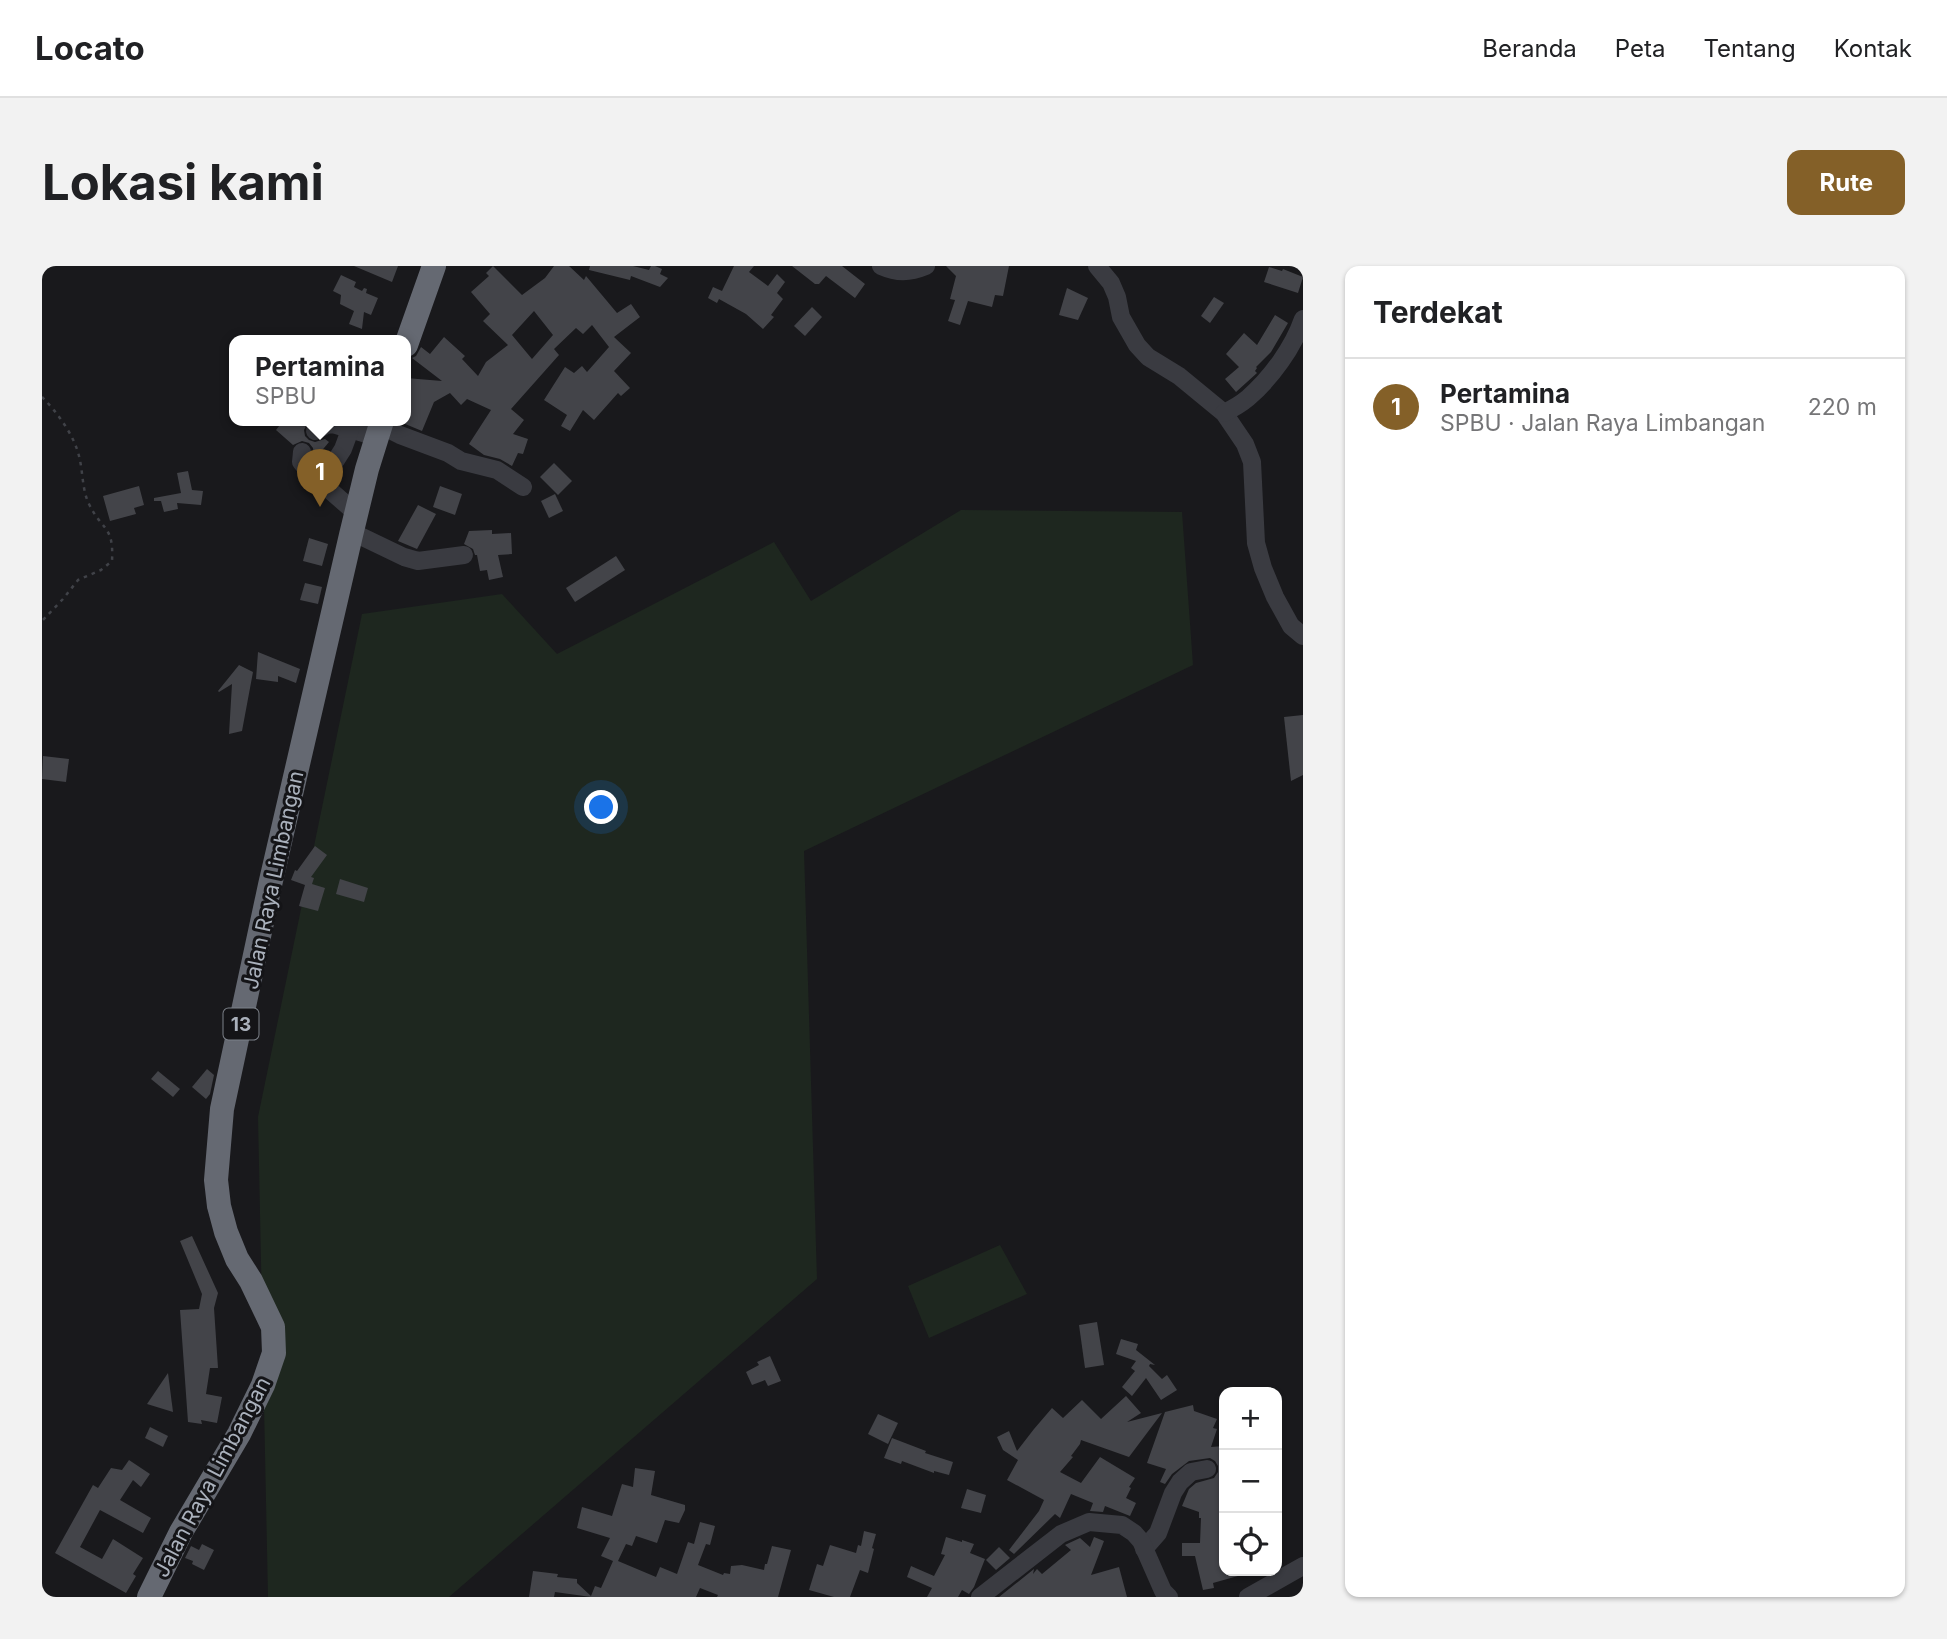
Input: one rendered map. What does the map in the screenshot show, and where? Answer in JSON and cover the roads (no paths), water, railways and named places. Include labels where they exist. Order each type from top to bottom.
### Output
[{"type":"highway","points":[[410,335],[434,266]]},
{"type":"highway","name":"Jalan Raya Limbangan","points":[[149,1597],[181,1532],[239,1434],[263,1385],[274,1353],[272,1327],[251,1281],[237,1259],[219,1206],[216,1180],[222,1109],[270,885],[354,522],[380,428]]},
{"type":"street","points":[[881,266],[904,272],[926,266]]},
{"type":"street","points":[[1097,266],[1111,283],[1121,317],[1137,345],[1148,357],[1179,376],[1224,413],[1245,444],[1252,462],[1256,543],[1263,568],[1291,626],[1303,636]]},
{"type":"street","points":[[1224,413],[1247,400],[1267,378],[1299,331],[1303,319]]},
{"type":"street","points":[[315,431],[324,426]]},
{"type":"street","points":[[339,426],[350,430],[380,428],[448,453],[461,461],[497,470],[523,487]]},
{"type":"street","points":[[322,482],[343,449],[350,430]]},
{"type":"street","points":[[302,452],[302,463],[322,482],[354,522],[404,558],[418,561],[464,555]]},
{"type":"street","points":[[1144,1549],[1157,1533],[1180,1482],[1191,1472],[1208,1469]]},
{"type":"street","points":[[980,1597],[1061,1534],[1089,1522],[1122,1525],[1130,1529],[1140,1541],[1163,1591],[1169,1597]]},
{"type":"street","points":[[1248,1597],[1303,1566]]},
{"type":"place","name":"Pertamina","points":[[320,507]]}]
